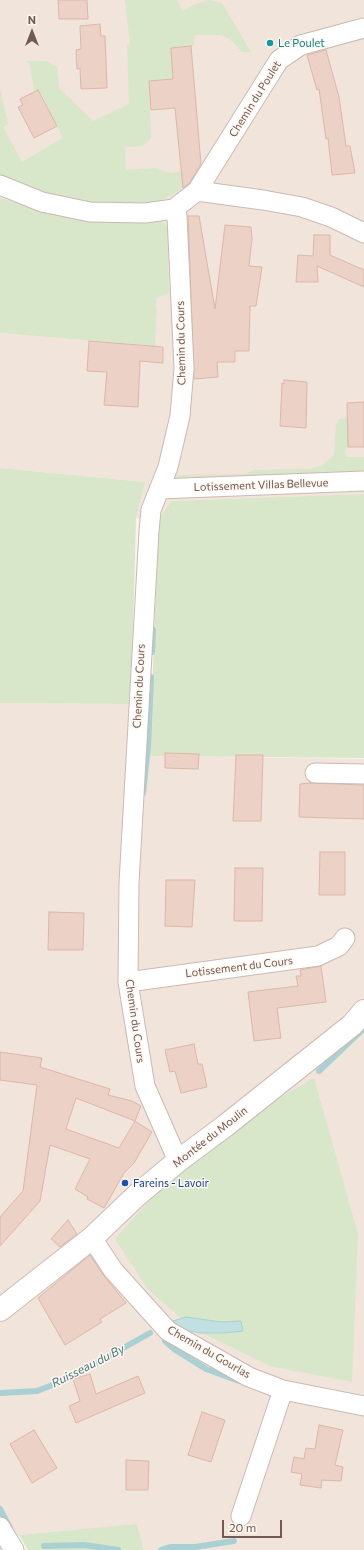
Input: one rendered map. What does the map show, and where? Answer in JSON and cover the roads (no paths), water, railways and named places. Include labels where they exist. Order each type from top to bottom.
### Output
[{"type":"street","name":"Chemin du Poulet","points":[[174,209],[197,192],[279,60],[301,45],[364,28]]},
{"type":"street","points":[[0,185],[42,202],[90,212],[145,213],[174,209]]},
{"type":"street","points":[[197,192],[263,200],[302,207],[331,217],[364,233]]},
{"type":"street","name":"Chemin du Cours","points":[[174,209],[177,216],[184,368],[180,416],[168,467],[151,510],[143,624],[129,883],[128,982],[145,1086],[178,1161]]},
{"type":"street","name":"Lotissement Villas Bellevue","points":[[159,489],[364,481]]},
{"type":"street","points":[[314,773],[364,774]]},
{"type":"street","name":"Lotissement du Cours","points":[[128,982],[318,956],[339,946],[345,938]]},
{"type":"street","name":"Montée du Moulin","points":[[0,1310],[92,1238],[136,1196],[178,1161],[225,1126],[352,1025],[364,1011]]},
{"type":"street","name":"Chemin du Gourlas","points":[[92,1238],[113,1270],[168,1331],[249,1377],[283,1390],[364,1406]]},
{"type":"street","points":[[241,1516],[283,1390]]},
{"type":"street","points":[[0,1528],[14,1550]]},
{"type":"water","points":[[186,1317],[221,1322],[241,1321],[243,1331],[201,1333],[184,1330],[173,1321]]},
{"type":"waterway","points":[[152,652],[153,630]]},
{"type":"waterway","points":[[143,793],[148,746],[151,677]]},
{"type":"waterway","points":[[319,1071],[364,1028]]},
{"type":"waterway","name":"Ruisseau du By","points":[[0,1393],[37,1391],[68,1379],[150,1333]]},
{"type":"waterway","points":[[165,1341],[174,1349],[206,1369],[239,1381]]},
{"type":"waterway","points":[[0,1509],[10,1528]]},
{"type":"waterway","points":[[161,1550],[170,1547],[195,1547],[234,1541]]},
{"type":"waterway","points":[[44,1546],[84,1545],[118,1550]]},
{"type":"place","name":"Le Poulet","points":[[270,43]]},
{"type":"place","name":"Fareins - Lavoir","points":[[125,1183]]}]
